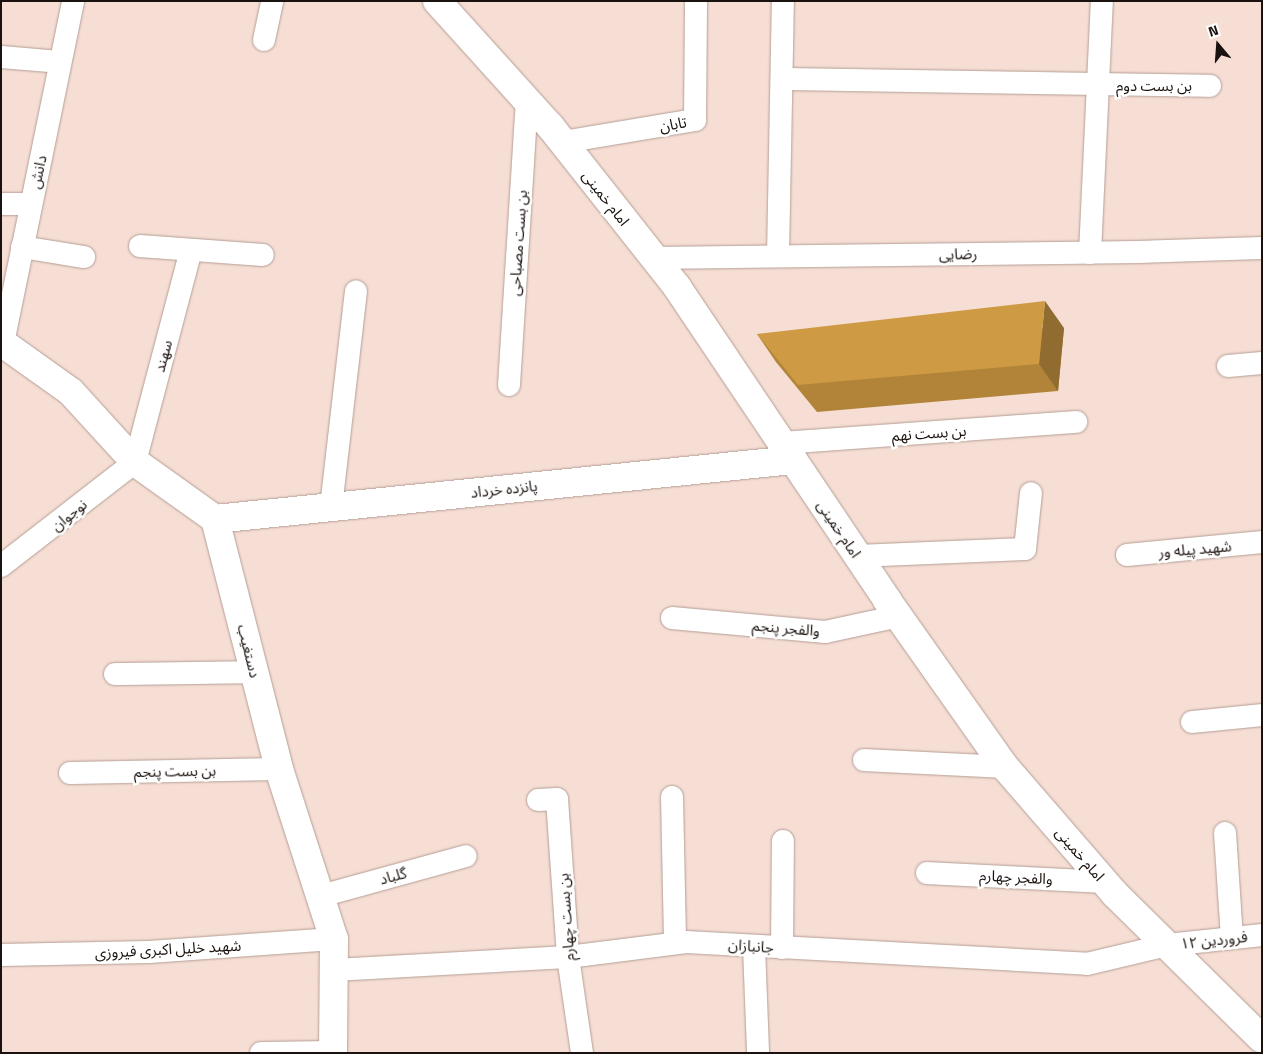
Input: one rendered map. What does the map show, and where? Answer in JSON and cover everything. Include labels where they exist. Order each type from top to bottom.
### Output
[{"type":"street","name":"دانش","points":[[2,342],[73,1]]},
{"type":"street","points":[[264,40],[272,1]]},
{"type":"street","name":"امام خمینی","points":[[437,1],[563,142],[653,258],[898,616],[1005,767],[1104,882],[1262,1038]]},
{"type":"street","name":"تابان","points":[[563,142],[695,120],[696,1]]},
{"type":"street","points":[[778,256],[783,1]]},
{"type":"street","points":[[1090,253],[1102,1]]},
{"type":"street","points":[[1,57],[60,62]]},
{"type":"street","name":"بن بست دوم","points":[[782,79],[1098,86],[1210,86]]},
{"type":"street","name":"بن بست مصباحی","points":[[510,385],[527,101]]},
{"type":"street","points":[[1,204],[31,204]]},
{"type":"street","points":[[140,246],[263,255]]},
{"type":"street","points":[[22,247],[84,257]]},
{"type":"street","name":"رضایی","points":[[653,258],[1090,253],[1262,248]]},
{"type":"street","name":"سهند","points":[[135,462],[192,250]]},
{"type":"street","points":[[331,507],[356,291]]},
{"type":"street","points":[[2,342],[71,392],[135,462],[215,519]]},
{"type":"street","points":[[1228,366],[1262,363]]},
{"type":"street","name":"بن بست نهم","points":[[787,452],[1076,422]]},
{"type":"street","name":"پانزده خرداد","points":[[215,519],[331,507],[787,452]]},
{"type":"street","name":"نوجوان","points":[[1,566],[135,462]]},
{"type":"street","points":[[857,556],[1025,549],[1031,493]]},
{"type":"street","name":"دستغیب","points":[[215,519],[279,769],[334,939],[334,1052]]},
{"type":"street","name":"شهید پیله ور","points":[[1127,555],[1262,542]]},
{"type":"street","name":"والفجر پنجم","points":[[672,618],[825,632],[898,616]]},
{"type":"street","points":[[115,674],[254,672]]},
{"type":"street","points":[[1192,722],[1262,715]]},
{"type":"street","points":[[864,760],[1005,767]]},
{"type":"street","name":"بن بست پنجم","points":[[70,773],[279,769]]},
{"type":"street","points":[[672,797],[675,943]]},
{"type":"street","name":"بن بست چهارم","points":[[538,800],[557,799],[568,956],[582,1053]]},
{"type":"street","points":[[1225,833],[1232,938]]},
{"type":"street","points":[[782,948],[783,840]]},
{"type":"street","name":"گلباد","points":[[321,896],[466,856]]},
{"type":"street","name":"والفجر چهارم","points":[[927,873],[1104,882]]},
{"type":"street","name":"۱۲ فروردین","points":[[1167,946],[1262,935]]},
{"type":"street","name":"شهید خلیل اکبری فیروزی","points":[[1,955],[149,952],[334,939]]},
{"type":"street","name":"جانبازان","points":[[334,970],[568,956],[675,943],[1087,964],[1167,946]]},
{"type":"street","points":[[754,947],[758,1053]]},
{"type":"street","points":[[261,1053],[334,1052]]},
{"type":"building","points":[[1045,301],[1039,364],[798,385],[757,334]]}]
